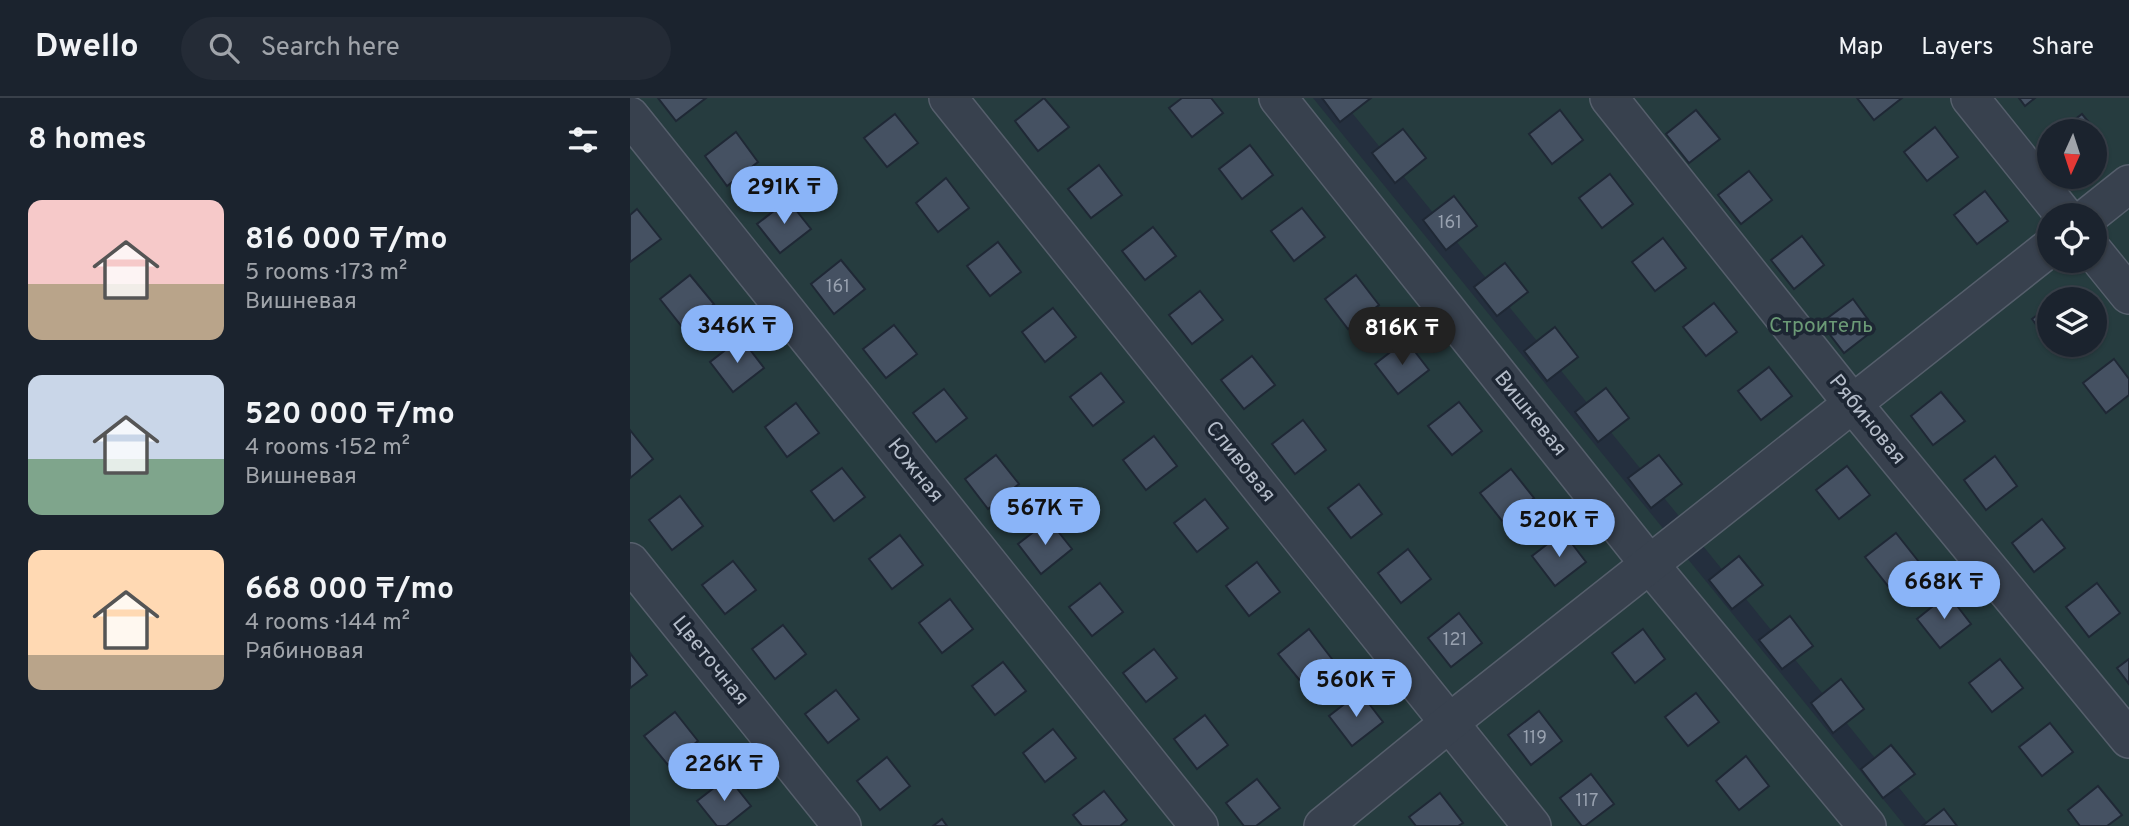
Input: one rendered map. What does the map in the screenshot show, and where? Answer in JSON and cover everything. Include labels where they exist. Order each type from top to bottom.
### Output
[{"type":"street","name":"Сливовая","points":[[948,98],[1532,826]]},
{"type":"street","name":"Вишневая","points":[[1278,98],[1650,565],[1867,826]]},
{"type":"street","name":"Рябиновая","points":[[1609,98],[1853,404],[2129,739]]},
{"type":"street","points":[[1970,98],[2054,203]]},
{"type":"street","name":"Южная","points":[[630,116],[1199,826]]},
{"type":"street","points":[[2105,203],[2129,184]]},
{"type":"street","points":[[1323,826],[1449,723],[2037,258]]},
{"type":"street","points":[[2107,268],[2129,295]]},
{"type":"street","name":"Цветочная","points":[[630,562],[842,826]]},
{"type":"green space","points":[[630,98],[1313,98],[1905,826],[630,826]]},
{"type":"green space","name":"Строитель","points":[[1340,98],[2129,98],[2129,826],[1930,826]]},
{"type":"building","points":[[658,98],[706,98],[676,121]]},
{"type":"building","points":[[1044,98],[1069,127],[1038,151],[1015,121]]},
{"type":"building","points":[[1182,98],[1211,98],[1223,113],[1192,137],[1169,108]]},
{"type":"building","points":[[1322,98],[1371,98],[1340,122]]},
{"type":"building","points":[[1857,98],[1902,98],[1874,120]]},
{"type":"building","points":[[2019,98],[2035,98],[2025,106]]},
{"type":"building","points":[[1560,110],[1583,140],[1552,164],[1529,134]]},
{"type":"building","points":[[1696,110],[1720,139],[1689,163],[1666,134]]},
{"type":"building","points":[[895,114],[918,143],[887,167],[864,138]]},
{"type":"building","points":[[1935,127],[1958,157],[1927,181],[1904,152]]},
{"type":"building","points":[[1403,129],[1426,158],[1395,183],[1372,153]]},
{"type":"building","points":[[736,132],[758,162],[727,186],[705,156]]},
{"type":"building","points":[[1250,145],[1273,175],[1242,199],[1219,169]]},
{"type":"building","points":[[1099,165],[1122,195],[1091,218],[1068,189]]},
{"type":"building","points":[[1749,171],[1772,200],[1741,224],[1718,195]]},
{"type":"building","points":[[1610,174],[1633,204],[1602,228],[1579,198]]},
{"type":"building","points":[[946,178],[969,208],[938,232],[916,203]]},
{"type":"building","points":[[1985,191],[2008,221],[1977,244],[1954,215]]},
{"type":"building","points":[[1454,196],[1477,226],[1446,250],[1423,220]]},
{"type":"building","points":[[788,200],[811,229],[780,253],[757,224]]},
{"type":"building","points":[[1302,208],[1325,237],[1294,261],[1271,231]]},
{"type":"building","points":[[637,209],[661,239],[630,262],[630,215]]},
{"type":"building","points":[[1153,227],[1176,256],[1145,280],[1122,251]]},
{"type":"building","points":[[1802,236],[1824,265],[1794,289],[1771,260]]},
{"type":"building","points":[[1663,238],[1686,268],[1655,291],[1632,262]]},
{"type":"building","points":[[998,242],[1021,272],[990,296],[967,266]]},
{"type":"building","points":[[841,260],[865,289],[834,314],[811,284]]},
{"type":"building","points":[[1505,263],[1528,292],[1497,316],[1474,287]]},
{"type":"building","points":[[690,275],[714,304],[683,328],[660,299]]},
{"type":"building","points":[[1356,275],[1379,305],[1348,329],[1325,299]]},
{"type":"building","points":[[1200,291],[1223,320],[1192,344],[1169,315]]},
{"type":"building","points":[[1853,299],[1875,329],[1844,353],[1821,323]]},
{"type":"building","points":[[1714,303],[1737,332],[1706,356],[1683,327]]},
{"type":"building","points":[[1053,308],[1076,337],[1045,362],[1022,332]]},
{"type":"building","points":[[894,325],[917,354],[886,378],[863,349]]},
{"type":"building","points":[[1555,327],[1578,357],[1547,381],[1524,351]]},
{"type":"building","points":[[741,338],[764,368],[733,392],[710,362]]},
{"type":"building","points":[[1406,340],[1429,370],[1398,394],[1375,364]]},
{"type":"building","points":[[1252,356],[1275,385],[1244,409],[1221,380]]},
{"type":"building","points":[[2114,359],[2129,379],[2129,395],[2106,413],[2083,383]]},
{"type":"building","points":[[1769,367],[1792,396],[1761,420],[1738,391]]},
{"type":"building","points":[[1101,373],[1124,402],[1093,426],[1070,397]]},
{"type":"building","points":[[1606,388],[1629,418],[1598,442],[1575,412]]},
{"type":"building","points":[[944,389],[967,418],[936,442],[913,413]]},
{"type":"building","points":[[1941,392],[1965,421],[1933,445],[1911,416]]},
{"type":"building","points":[[1459,402],[1482,431],[1452,455],[1428,426]]},
{"type":"building","points":[[796,403],[819,433],[787,457],[765,427]]},
{"type":"building","points":[[1303,420],[1326,450],[1295,474],[1272,444]]},
{"type":"building","points":[[630,430],[653,459],[630,478]]},
{"type":"building","points":[[1154,436],[1177,466],[1146,490],[1123,460]]},
{"type":"building","points":[[996,455],[1019,484],[988,509],[965,479]]},
{"type":"building","points":[[1659,455],[1682,484],[1651,508],[1628,478]]},
{"type":"building","points":[[1995,456],[2017,486],[1986,510],[1964,480]]},
{"type":"building","points":[[1847,466],[1870,495],[1839,519],[1816,490]]},
{"type":"building","points":[[842,468],[865,497],[834,521],[811,491]]},
{"type":"building","points":[[1511,469],[1534,498],[1503,522],[1480,493]]},
{"type":"building","points":[[1359,484],[1382,514],[1351,538],[1328,508]]},
{"type":"building","points":[[680,496],[703,526],[672,550],[649,520]]},
{"type":"building","points":[[1205,499],[1228,528],[1197,552],[1174,523]]},
{"type":"building","points":[[2042,519],[2065,548],[2034,572],[2012,543]]},
{"type":"building","points":[[1049,520],[1072,549],[1041,574],[1018,544]]},
{"type":"building","points":[[1563,532],[1586,562],[1555,586],[1532,556]]},
{"type":"building","points":[[1896,533],[1919,562],[1888,586],[1865,557]]},
{"type":"building","points":[[900,535],[923,565],[892,589],[869,559]]},
{"type":"building","points":[[1408,549],[1431,579],[1401,603],[1378,573]]},
{"type":"building","points":[[1739,556],[1763,585],[1732,609],[1709,580]]},
{"type":"building","points":[[733,561],[756,590],[725,614],[702,585]]},
{"type":"building","points":[[1257,562],[1280,592],[1249,616],[1226,586]]},
{"type":"building","points":[[1100,583],[1123,612],[1092,636],[1069,607]]},
{"type":"building","points":[[2097,583],[2120,613],[2089,637],[2066,607]]},
{"type":"building","points":[[1948,594],[1971,624],[1940,648],[1917,619]]},
{"type":"building","points":[[950,599],[973,629],[942,653],[919,623]]},
{"type":"building","points":[[1459,613],[1482,643],[1451,667],[1428,638]]},
{"type":"building","points":[[1790,616],[1813,646],[1782,669],[1759,640]]},
{"type":"building","points":[[783,625],[806,654],[775,679],[752,649]]},
{"type":"building","points":[[1309,629],[1332,659],[1302,683],[1278,654]]},
{"type":"building","points":[[1643,629],[1665,659],[1635,683],[1612,653]]},
{"type":"building","points":[[1154,649],[1177,678],[1146,702],[1123,673]]},
{"type":"building","points":[[630,653],[647,675],[630,688]]},
{"type":"building","points":[[2000,659],[2023,688],[1992,712],[1969,683]]},
{"type":"building","points":[[2129,659],[2129,684],[2117,668]]},
{"type":"building","points":[[1003,662],[1026,691],[995,715],[972,686]]},
{"type":"building","points":[[1841,679],[1864,709],[1833,733],[1811,703]]},
{"type":"building","points":[[836,690],[859,719],[828,743],[805,714]]},
{"type":"building","points":[[1360,692],[1383,722],[1352,746],[1329,716]]},
{"type":"building","points":[[1696,693],[1719,722],[1688,746],[1665,717]]},
{"type":"building","points":[[1539,711],[1562,741],[1531,765],[1508,735]]},
{"type":"building","points":[[675,712],[698,741],[668,765],[644,736]]},
{"type":"building","points":[[1205,715],[1228,745],[1197,769],[1174,739]]},
{"type":"building","points":[[2050,723],[2073,752],[2042,776],[2019,747]]},
{"type":"building","points":[[1053,729],[1076,758],[1045,782],[1023,753]]},
{"type":"building","points":[[1891,745],[1915,774],[1883,798],[1861,769]]},
{"type":"building","points":[[1746,756],[1769,786],[1739,810],[1716,781]]},
{"type":"building","points":[[887,757],[910,786],[880,810],[857,781]]},
{"type":"building","points":[[1591,774],[1614,804],[1582,826],[1560,798]]},
{"type":"building","points":[[728,777],[751,806],[726,826],[717,826],[697,801]]},
{"type":"building","points":[[1257,779],[1280,808],[1256,826],[1244,826],[1226,803]]},
{"type":"building","points":[[2098,786],[2122,815],[2107,826],[2080,826],[2068,810]]},
{"type":"building","points":[[1104,791],[1127,820],[1120,826],[1082,826],[1073,815]]},
{"type":"building","points":[[1440,793],[1463,823],[1458,826],[1416,826],[1409,817]]},
{"type":"building","points":[[1944,809],[1957,826],[1922,826]]},
{"type":"building","points":[[942,819],[947,826],[933,826]]}]
